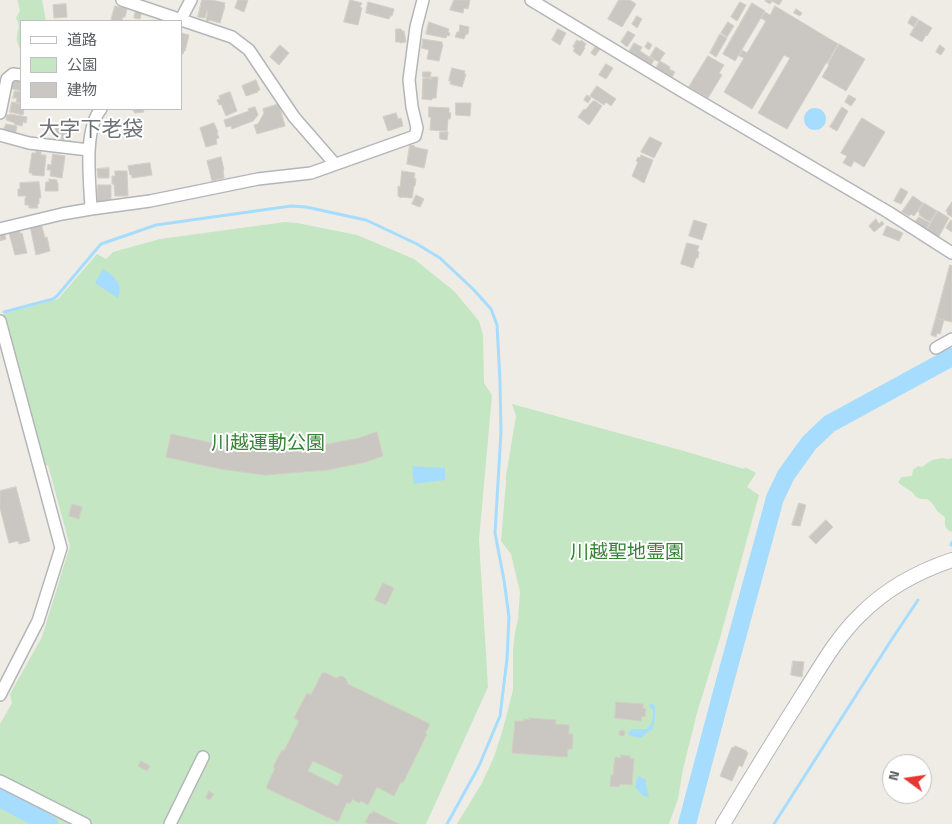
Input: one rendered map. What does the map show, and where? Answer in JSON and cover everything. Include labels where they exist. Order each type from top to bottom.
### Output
[{"type":"street","points":[[122,0],[181,20],[191,0]]},
{"type":"street","points":[[0,229],[91,209],[150,201],[258,179],[311,173],[415,136],[417,128],[409,80],[416,28],[423,0]]},
{"type":"street","points":[[532,0],[706,106],[888,212],[952,254]]},
{"type":"street","points":[[182,20],[232,37],[249,50],[294,117],[335,164]]},
{"type":"street","points":[[0,113],[7,79],[13,74],[20,75]]},
{"type":"street","points":[[91,209],[88,150],[93,124],[100,110]]},
{"type":"street","points":[[0,135],[30,143],[88,150]]},
{"type":"street","points":[[0,321],[61,548],[38,622],[0,695]]},
{"type":"street","points":[[936,348],[952,339]]},
{"type":"street","points":[[723,824],[826,657],[861,614],[882,595],[914,576],[952,560]]},
{"type":"street","points":[[170,824],[203,757]]},
{"type":"street","points":[[0,781],[85,824]]},
{"type":"green space","points":[[17,0],[42,0],[46,20],[20,20],[20,49],[17,41],[19,27],[16,18],[20,10]]},
{"type":"green space","name":"川越運動公園","points":[[285,222],[357,235],[414,259],[454,291],[479,321],[483,335],[484,383],[492,395],[479,540],[488,687],[426,824],[0,824],[0,724],[12,703],[10,694],[42,637],[70,546],[48,465],[44,466],[3,314],[58,299],[97,254],[106,259],[113,252],[160,239]]},
{"type":"green space","name":"川越聖地霊園","points":[[512,404],[744,469],[745,467],[756,473],[747,487],[759,495],[720,638],[697,713],[683,769],[678,799],[669,824],[457,824],[482,783],[494,757],[513,690],[513,651],[520,592],[511,554],[501,541],[506,476],[516,416]]},
{"type":"green space","points":[[952,458],[952,532],[946,528],[945,517],[938,512],[932,503],[927,499],[916,497],[898,482],[902,477],[912,476],[913,470],[918,466],[922,467],[932,460]]},
{"type":"water","points":[[815,108],[825,115],[826,119],[819,129],[815,130],[805,123],[804,119],[811,109]]},
{"type":"water","points":[[103,269],[117,281],[120,289],[118,298],[95,283]]},
{"type":"water","points":[[412,466],[445,468],[445,480],[414,484]]},
{"type":"water","points":[[651,704],[655,707],[652,730],[641,738],[628,735],[633,729],[647,729],[649,727],[653,715],[653,710],[649,706]]},
{"type":"water","points":[[639,776],[646,780],[648,797],[643,796],[635,787]]},
{"type":"building","points":[[202,0],[225,3],[220,23],[206,21],[208,11],[205,18],[198,17]]},
{"type":"building","points":[[238,0],[248,0],[244,12],[235,8]]},
{"type":"building","points":[[350,0],[362,3],[358,25],[344,22]]},
{"type":"building","points":[[454,0],[470,0],[468,9],[464,8],[463,13],[450,10]]},
{"type":"building","points":[[619,0],[630,0],[636,4],[622,27],[608,19]]},
{"type":"building","points":[[766,0],[782,0],[779,5],[772,1],[770,4]]},
{"type":"building","points":[[368,2],[394,9],[392,16],[389,19],[366,13]]},
{"type":"building","points":[[740,2],[746,5],[737,21],[731,17]]},
{"type":"building","points":[[752,3],[765,11],[735,61],[723,54]]},
{"type":"building","points":[[66,4],[67,17],[54,18],[53,5]]},
{"type":"building","points":[[115,6],[127,9],[122,20],[111,20]]},
{"type":"building","points":[[775,6],[838,44],[787,129],[758,113],[790,58],[784,55],[752,109],[724,92],[744,58],[739,56],[742,50],[747,53],[766,21],[761,18],[765,12],[770,15]]},
{"type":"building","points":[[796,9],[802,13],[800,16],[794,13]]},
{"type":"building","points":[[136,10],[142,11],[140,19],[134,18]]},
{"type":"building","points":[[637,16],[642,19],[637,28],[632,24]]},
{"type":"building","points":[[912,16],[918,19],[914,27],[908,23]]},
{"type":"building","points":[[919,20],[932,28],[922,42],[910,35]]},
{"type":"building","points":[[429,22],[449,29],[449,36],[447,35],[446,38],[426,34]]},
{"type":"building","points":[[728,22],[734,26],[727,37],[721,33]]},
{"type":"building","points":[[460,25],[469,27],[468,34],[466,34],[464,39],[455,37],[457,32],[459,32]]},
{"type":"building","points":[[396,29],[404,31],[406,42],[396,42]]},
{"type":"building","points":[[558,29],[566,33],[560,45],[552,40]]},
{"type":"building","points":[[628,31],[635,35],[627,47],[621,42]]},
{"type":"building","points":[[182,33],[189,35],[182,54]]},
{"type":"building","points":[[720,34],[727,38],[716,57],[710,53]]},
{"type":"building","points":[[423,39],[442,42],[439,61],[427,59],[429,50],[422,48]]},
{"type":"building","points":[[577,40],[580,42],[581,40],[586,44],[580,56],[573,51]]},
{"type":"building","points":[[648,42],[652,45],[649,50],[645,47]]},
{"type":"building","points":[[634,43],[642,47],[640,51],[654,60],[651,65],[629,52]]},
{"type":"building","points":[[839,44],[865,59],[846,91],[822,77]]},
{"type":"building","points":[[280,45],[289,53],[279,65],[270,57]]},
{"type":"building","points":[[940,45],[945,49],[941,55],[936,52]]},
{"type":"building","points":[[596,46],[600,49],[595,56],[591,53]]},
{"type":"building","points":[[656,47],[665,53],[659,62],[650,57]]},
{"type":"building","points":[[708,56],[724,65],[719,73],[722,75],[708,98],[689,87]]},
{"type":"building","points":[[660,61],[675,72],[672,77],[656,68]]},
{"type":"building","points":[[606,64],[613,68],[606,79],[599,75]]},
{"type":"building","points":[[452,68],[465,71],[464,74],[466,74],[462,87],[450,84]]},
{"type":"building","points":[[423,72],[431,72],[430,78],[423,77]]},
{"type":"building","points":[[431,77],[438,77],[436,98],[432,98],[432,100],[422,99],[423,78],[431,79]]},
{"type":"building","points":[[15,80],[20,81],[20,91],[9,88],[10,81],[15,82]]},
{"type":"building","points":[[256,80],[260,90],[246,96],[242,86]]},
{"type":"building","points":[[597,86],[616,99],[611,106],[606,102],[604,105],[590,96]]},
{"type":"building","points":[[15,91],[20,92],[20,103],[16,102],[17,98],[13,98]]},
{"type":"building","points":[[230,92],[237,111],[226,116],[221,104],[219,105],[217,100],[220,99],[219,96]]},
{"type":"building","points":[[587,95],[591,98],[588,103],[584,100]]},
{"type":"building","points":[[849,95],[856,99],[851,106],[845,102]]},
{"type":"building","points":[[593,101],[602,106],[589,125],[578,117]]},
{"type":"building","points":[[12,102],[20,104],[20,110],[24,110],[23,115],[10,112]]},
{"type":"building","points":[[456,103],[471,103],[470,116],[456,115]]},
{"type":"building","points":[[279,104],[285,126],[257,134],[254,125],[258,124],[264,113],[263,109]]},
{"type":"building","points":[[255,107],[258,115],[253,121],[232,129],[231,126],[226,127],[224,120]]},
{"type":"building","points":[[429,107],[449,108],[449,113],[451,113],[450,119],[448,119],[447,131],[430,130],[431,117],[429,117]]},
{"type":"building","points":[[842,107],[848,111],[837,131],[830,127]]},
{"type":"building","points":[[134,110],[143,110],[144,112],[135,113]]},
{"type":"building","points":[[396,113],[398,119],[401,118],[403,126],[388,131],[383,117]]},
{"type":"building","points":[[7,115],[27,117],[26,123],[23,122],[22,126],[6,120]]},
{"type":"building","points":[[862,118],[885,132],[864,167],[854,161],[851,167],[843,163],[847,156],[841,153]]},
{"type":"building","points":[[62,122],[71,123],[71,126],[73,126],[70,141],[61,139]]},
{"type":"building","points":[[214,123],[219,138],[216,139],[217,144],[206,147],[200,128]]},
{"type":"building","points":[[6,124],[17,126],[15,136],[3,133]]},
{"type":"building","points":[[56,127],[61,128],[58,139],[54,138]]},
{"type":"building","points":[[440,132],[448,132],[447,140],[440,139]]},
{"type":"building","points":[[650,137],[662,143],[654,158],[641,152]]},
{"type":"building","points":[[410,145],[428,150],[424,168],[407,164]]},
{"type":"building","points":[[36,151],[41,152],[41,155],[46,155],[44,176],[29,173],[32,153],[36,153]]},
{"type":"building","points":[[53,154],[65,156],[62,178],[50,176],[51,170],[47,170],[48,164],[51,165]]},
{"type":"building","points":[[641,155],[653,160],[644,183],[632,176],[638,162],[636,161]]},
{"type":"building","points":[[221,157],[224,178],[212,181],[207,161]]},
{"type":"building","points":[[150,163],[152,175],[132,178],[128,166]]},
{"type":"building","points":[[109,168],[109,178],[98,178],[97,169]]},
{"type":"building","points":[[115,171],[127,171],[128,196],[115,196],[112,176],[115,176]]},
{"type":"building","points":[[402,171],[415,173],[414,178],[416,179],[412,198],[401,198],[398,196],[398,186],[400,187]]},
{"type":"building","points":[[49,179],[57,180],[58,191],[45,191],[46,182],[49,182]]},
{"type":"building","points":[[39,182],[41,198],[39,198],[39,204],[37,204],[38,208],[29,208],[29,205],[25,205],[26,196],[18,196],[20,183]]},
{"type":"building","points":[[98,185],[111,185],[111,202],[98,202]]},
{"type":"building","points":[[901,188],[908,192],[901,204],[894,201]]},
{"type":"building","points":[[416,195],[424,199],[420,207],[412,204]]},
{"type":"building","points":[[913,196],[923,203],[914,216],[911,214],[909,216],[902,212]]},
{"type":"building","points":[[952,202],[952,217],[946,211]]},
{"type":"building","points":[[924,203],[937,211],[930,222],[919,215],[920,213],[918,212]]},
{"type":"building","points":[[938,211],[949,218],[938,238],[926,231]]},
{"type":"building","points":[[919,217],[930,223],[926,229],[915,222]]},
{"type":"building","points":[[876,219],[879,224],[882,221],[884,224],[874,232],[869,226]]},
{"type":"building","points":[[694,220],[707,224],[702,240],[689,236]]},
{"type":"building","points":[[952,221],[952,232],[946,228]]},
{"type":"building","points":[[41,223],[50,251],[36,255],[30,226]]},
{"type":"building","points":[[887,226],[903,233],[899,241],[883,235]]},
{"type":"building","points":[[20,231],[27,253],[15,255],[9,233]]},
{"type":"building","points":[[4,232],[6,239],[0,241],[0,234]]},
{"type":"building","points":[[687,243],[699,246],[697,251],[699,252],[698,258],[696,258],[693,268],[681,264]]},
{"type":"building","points":[[950,265],[952,266],[952,322],[936,318]]},
{"type":"building","points":[[936,318],[944,320],[940,334],[937,333],[936,337],[931,335]]},
{"type":"building","points":[[377,432],[383,456],[366,462],[328,470],[265,475],[220,469],[166,457],[171,434],[226,446],[273,449],[301,448],[328,444],[359,438]]},
{"type":"building","points":[[16,487],[30,541],[19,544],[18,541],[9,543],[0,508],[0,491]]},
{"type":"building","points":[[799,503],[806,505],[800,526],[792,525]]},
{"type":"building","points":[[72,504],[82,507],[79,519],[69,516]]},
{"type":"building","points":[[826,520],[833,527],[816,544],[809,537]]},
{"type":"building","points":[[383,583],[394,588],[386,605],[375,600]]},
{"type":"building","points":[[793,661],[804,662],[802,677],[791,675]]},
{"type":"building","points":[[324,672],[336,678],[344,677],[348,684],[430,724],[403,783],[401,782],[394,796],[377,787],[368,805],[352,799],[350,804],[347,802],[338,822],[266,788],[275,768],[273,767],[282,750],[284,751],[299,721],[294,718],[307,693],[311,695],[322,673],[324,674]],"holes":[[[313,761],[343,775],[338,786],[308,771]]]},
{"type":"building","points":[[616,702],[643,704],[643,708],[646,709],[645,717],[642,716],[641,721],[615,718]]},
{"type":"building","points":[[529,718],[556,720],[555,724],[569,725],[569,734],[573,734],[572,749],[568,749],[567,757],[512,753],[515,721],[529,720]]},
{"type":"building","points":[[622,730],[625,733],[622,736],[619,733]]},
{"type":"building","points":[[735,746],[748,753],[742,767],[739,765],[732,781],[720,776],[732,747],[734,748]]},
{"type":"building","points":[[621,755],[630,756],[630,758],[634,759],[632,785],[620,784],[619,787],[610,786],[615,757],[621,758]]},
{"type":"building","points":[[141,761],[150,766],[147,771],[138,766]]},
{"type":"building","points":[[209,791],[214,794],[210,800],[206,798]]},
{"type":"building","points":[[373,811],[399,824],[369,824],[365,822]]},
{"type":"waterway","points":[[4,312],[53,299],[101,244],[156,225],[291,206],[306,207],[366,220],[417,244],[440,258],[491,309],[497,325],[501,432],[495,533],[509,617],[507,659],[500,716],[479,766],[447,824]]},
{"type":"waterway","points":[[687,824],[775,498],[786,475],[809,443],[829,424],[952,357]]},
{"type":"waterway","points":[[774,824],[918,600]]},
{"type":"waterway","points":[[0,798],[49,824]]},
{"type":"district","name":"大字下老袋","points":[[91,131]]}]
